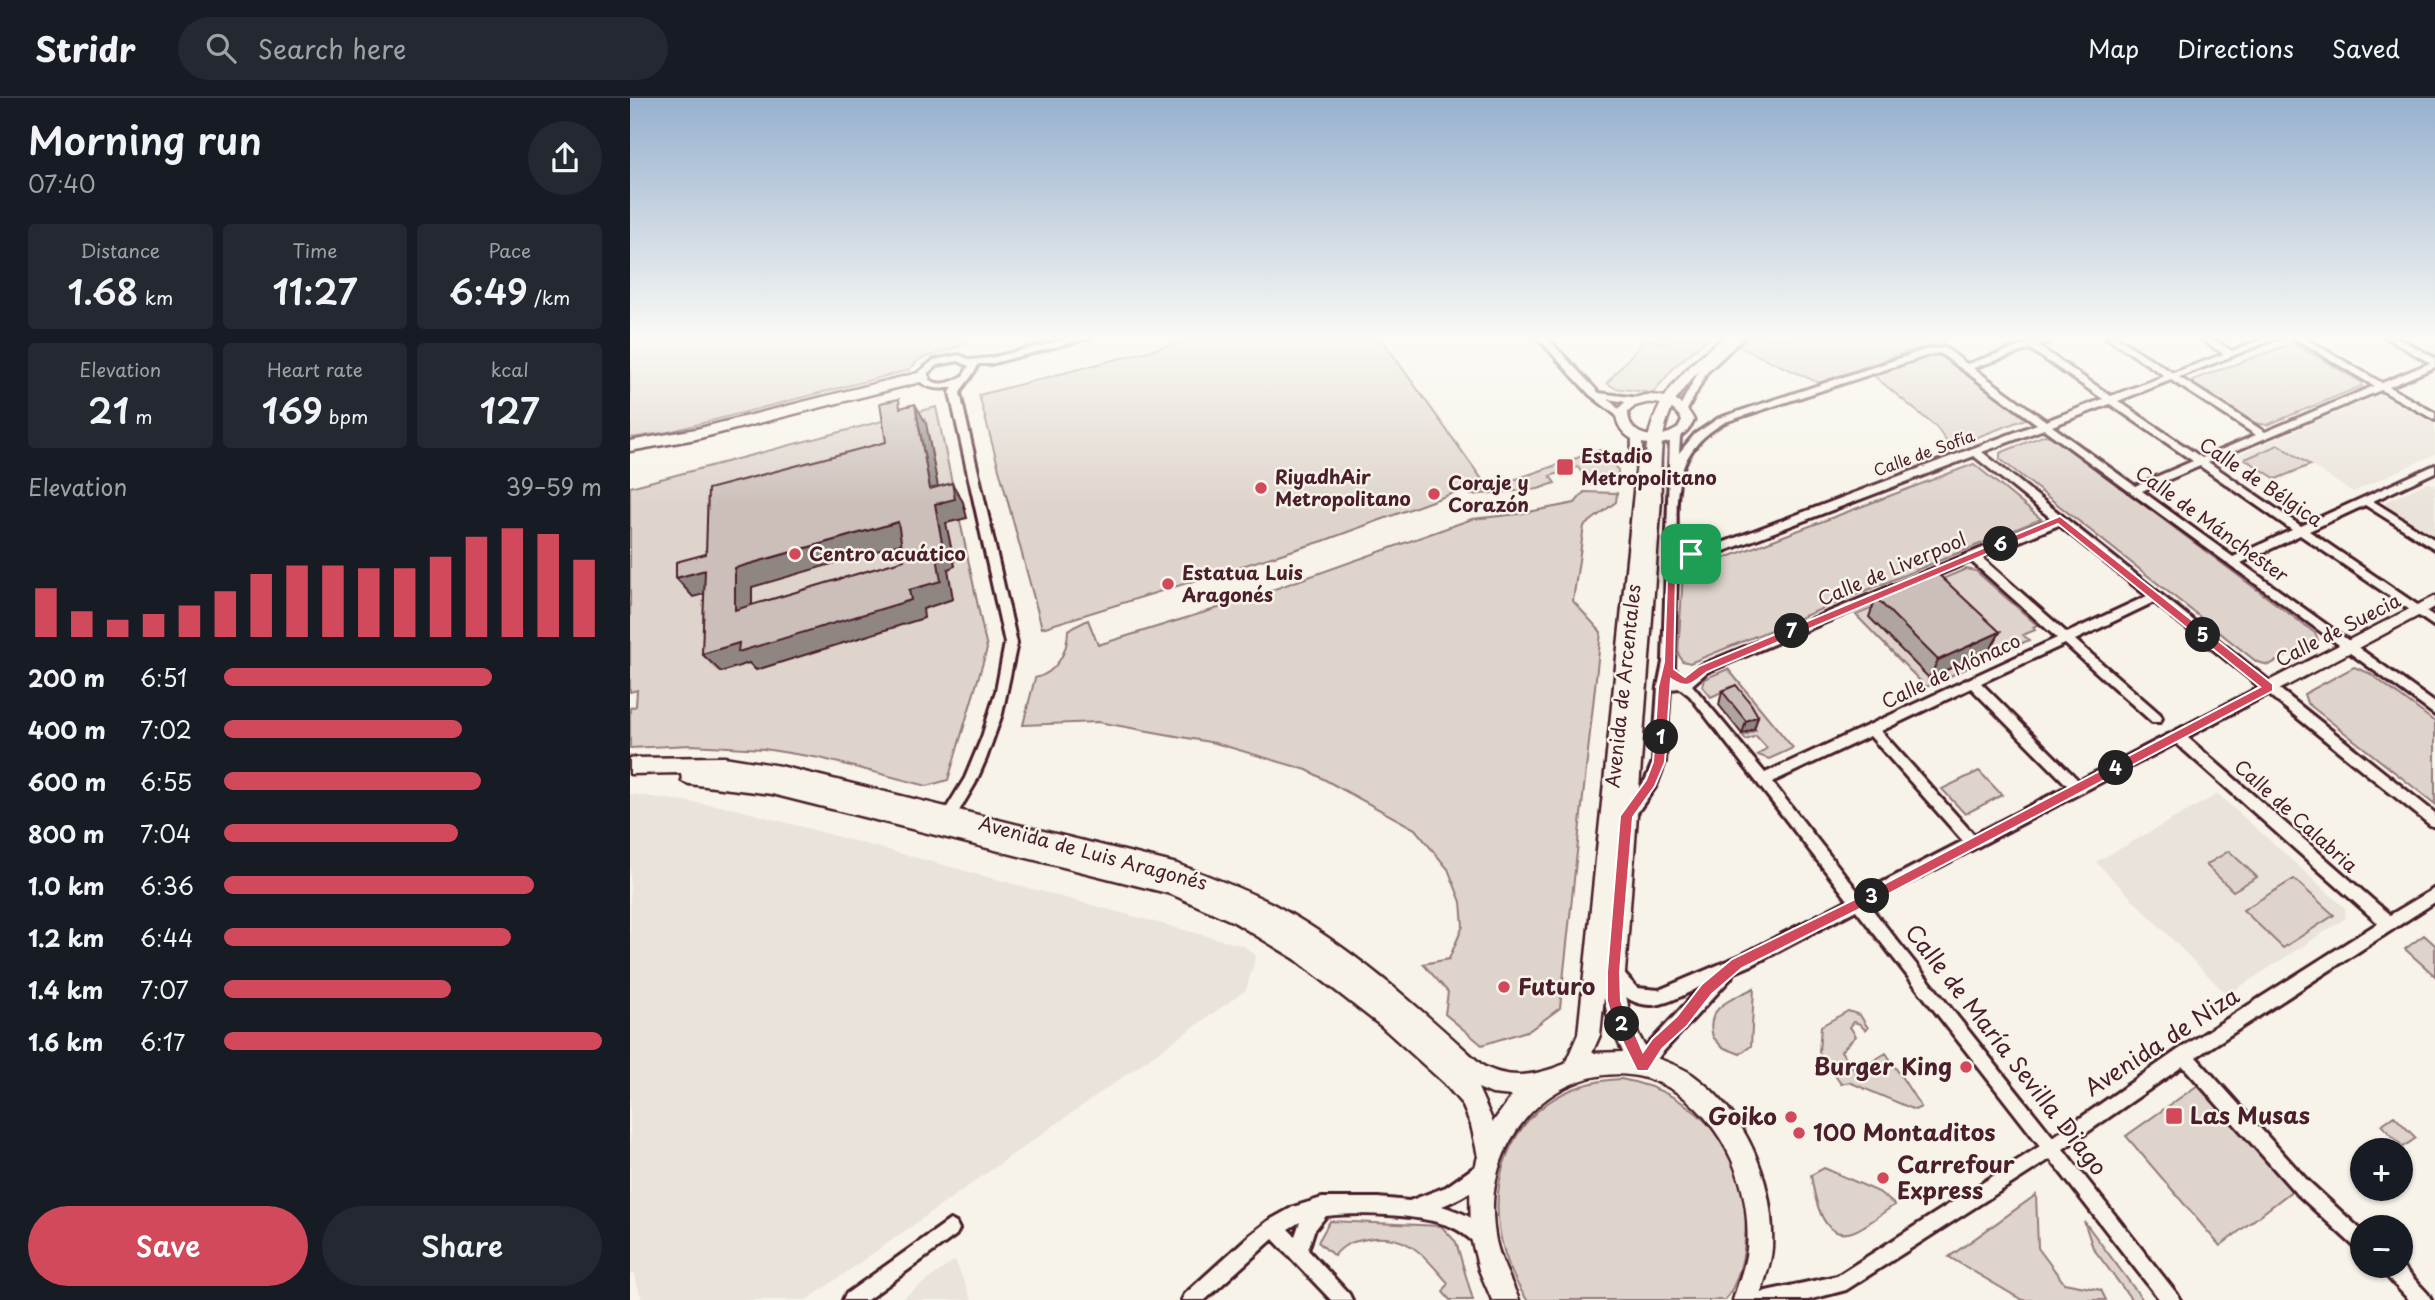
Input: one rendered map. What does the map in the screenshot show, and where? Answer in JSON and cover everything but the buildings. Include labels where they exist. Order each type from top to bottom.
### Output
[{"type":"highway","points":[[630,446],[696,434],[858,393]]},
{"type":"main road","name":"Avenida de Arcentales","points":[[1574,1069],[1589,1035],[1592,1013],[1645,438],[1666,393]]},
{"type":"main road","name":"Avenida de Arcentales","points":[[1663,400],[1670,393]]},
{"type":"main road","name":"Avenida de Arcentales","points":[[1642,1066],[1616,1010],[1614,972],[1654,500],[1645,438]]},
{"type":"main road","name":"Avenida de Luis Aragonés","points":[[630,766],[724,765],[780,774],[1172,885],[1209,898],[1284,937],[1346,982],[1455,1077],[1476,1108],[1489,1160]]},
{"type":"main road","name":"Avenida de Luis Aragonés","points":[[630,777],[694,776],[772,786],[1177,873],[1263,907],[1320,942],[1357,969],[1475,1074],[1492,1083],[1539,1087]]},
{"type":"main road","points":[[1506,1300],[1490,1267],[1483,1239],[1481,1199],[1489,1160],[1505,1124],[1539,1087],[1574,1069],[1608,1062],[1642,1066],[1679,1080],[1702,1095],[1724,1118],[1749,1159],[1762,1209],[1763,1238],[1760,1261],[1746,1300]]},
{"type":"street","points":[[945,822],[980,765],[1006,678],[1011,643],[954,393]]},
{"type":"street","points":[[1593,393],[1620,416],[1625,428],[1645,438],[1675,437],[1688,425],[1683,410],[1663,400],[1638,401],[1594,393]]},
{"type":"street","points":[[1683,410],[1692,393]]},
{"type":"street","name":"Calle de Mánchester","points":[[1675,474],[1683,453],[1697,434],[1722,420],[1803,393]]},
{"type":"street","name":"Calle de Mánchester","points":[[2003,393],[2435,710]]},
{"type":"street","name":"Calle de Bélgica","points":[[2100,393],[2435,623]]},
{"type":"street","name":"Calle de Sofía","points":[[1671,567],[1701,553],[2128,393]]},
{"type":"street","points":[[2197,393],[2263,435]]},
{"type":"street","points":[[2136,489],[2364,393]]},
{"type":"street","points":[[2394,393],[2435,416]]},
{"type":"street","points":[[1620,416],[1626,407],[1638,401]]},
{"type":"street","points":[[1627,816],[1650,782],[1659,762],[1664,687],[1668,671],[1675,437]]},
{"type":"street","points":[[1974,451],[2435,821]]},
{"type":"street","points":[[2235,561],[2432,472]]},
{"type":"street","points":[[2366,501],[2435,545]]},
{"type":"street","name":"Calle de Liverpool","points":[[1664,687],[1671,683],[1686,683],[1703,669],[2060,520]]},
{"type":"street","points":[[1672,535],[1682,552],[1701,553]]},
{"type":"street","points":[[1972,556],[2156,718]]},
{"type":"street","name":"Calle de Mónaco","points":[[1763,780],[2155,597]]},
{"type":"street","name":"Calle de Suecia","points":[[1614,972],[1633,995],[1651,999],[1737,963],[1860,903],[2435,601]]},
{"type":"street","name":"Calle de María Sevilla Diago","points":[[1668,671],[1686,683],[2171,1300]]},
{"type":"street","points":[[1972,682],[2078,788]]},
{"type":"street","points":[[1872,729],[1972,842]]},
{"type":"street","name":"Calle de Calabria","points":[[2177,736],[2389,924]]},
{"type":"street","name":"Avenida de Niza","points":[[1766,1300],[1840,1284],[2184,1056],[2435,894]]},
{"type":"street","name":"Calle de Suecia","points":[[1642,1066],[1657,1044],[1682,1021],[1707,989],[1737,963]]},
{"type":"street","points":[[2184,1056],[2300,1185],[2350,1231]]},
{"type":"street","points":[[1412,1208],[1446,1199],[1467,1185],[1489,1160]]},
{"type":"street","points":[[1299,1250],[1307,1226],[1322,1207]]},
{"type":"street","points":[[1191,1300],[1274,1227],[1303,1211],[1322,1207],[1412,1208],[1458,1220],[1483,1239]]},
{"type":"street","points":[[1274,1227],[1299,1250],[1343,1300]]},
{"type":"street","points":[[852,1300],[950,1229]]},
{"type":"street","points":[[2401,1278],[2422,1300]]},
{"type":"shaded area","points":[[630,393],[819,393],[668,432],[630,438]]},
{"type":"shaded area","name":"RiyadhAir Metropolitano","points":[[1420,393],[1484,482],[1323,541],[1042,628],[979,395]]},
{"type":"shaded area","points":[[1895,393],[1995,393],[2028,418],[1951,447],[1936,427]]},
{"type":"shaded area","points":[[2207,393],[2345,393],[2267,425],[2255,423]]},
{"type":"shaded area","points":[[2379,395],[2388,397],[2435,423],[2435,454],[2353,492],[2312,466],[2278,481],[2238,455]]},
{"type":"shaded area","points":[[936,407],[987,649],[948,780],[927,786],[820,758],[764,749],[691,745],[630,748],[630,708],[636,706],[637,690],[630,692],[630,487]]},
{"type":"shaded area","points":[[2045,435],[2053,437],[2315,633],[2318,640],[2269,665],[2257,662],[2000,459],[2000,453]]},
{"type":"shaded area","points":[[2279,445],[2310,465],[2276,479],[2245,459]]},
{"type":"shaded area","points":[[1600,450],[1618,470],[1618,482],[1586,480],[1578,467],[1550,476],[1555,483],[1538,489],[1470,495]]},
{"type":"shaded area","points":[[1974,464],[2041,519],[1690,663],[1682,661],[1678,653],[1683,574]]},
{"type":"shaded area","points":[[2426,483],[2435,484],[2435,538],[2387,507],[2385,502]]},
{"type":"shaded area","points":[[1584,492],[1617,493],[1616,502],[1584,526],[1573,601],[1601,632],[1560,1008],[1530,1030],[1482,1045],[1445,1014],[1448,992],[1423,964],[1449,959],[1463,926],[1461,902],[1448,869],[1415,829],[1307,770],[1215,743],[1098,722],[1023,725],[1035,678],[1049,671],[1060,660],[1066,646],[1068,630],[1088,620],[1098,645],[1238,602],[1472,519],[1518,514],[1575,503]]},
{"type":"shaded area","points":[[1966,569],[1976,571],[2037,625],[2033,627],[2035,630],[2023,635],[2029,640],[1926,687],[1856,615]]},
{"type":"shaded area","points":[[2354,667],[2369,673],[2435,722],[2435,804],[2307,703],[2304,694]]},
{"type":"shaded area","points":[[1728,669],[1793,748],[1769,759],[1758,755],[1767,748],[1756,736],[1746,740],[1743,736],[1756,730],[1728,689],[1711,697],[1702,686],[1704,679]]},
{"type":"shaded area","points":[[1979,771],[2002,795],[1965,814],[1942,789]]},
{"type":"shaded area","points":[[630,794],[728,807],[1244,946],[1256,956],[1246,990],[807,1300],[642,1300],[634,1273],[630,1275]]},
{"type":"shaded area","points":[[2218,794],[2345,908],[2346,918],[2227,995],[2096,862]]},
{"type":"shaded area","points":[[2229,851],[2257,877],[2233,891],[2206,865]]},
{"type":"shaded area","points":[[2294,879],[2334,915],[2283,948],[2243,910]]},
{"type":"shaded area","points":[[2424,935],[2435,945],[2435,976],[2405,949]]},
{"type":"shaded area","points":[[1754,988],[1751,1046],[1740,1054],[1722,1047],[1713,1037],[1711,1027],[1716,1011],[1722,1005]]},
{"type":"shaded area","points":[[1848,1011],[1860,1015],[1868,1028],[1865,1030],[1854,1022],[1850,1027],[1856,1036],[1841,1051],[1857,1074],[1862,1072],[1860,1067],[1866,1064],[1872,1066],[1873,1061],[1886,1053],[1921,1107],[1915,1110],[1849,1082],[1841,1084],[1819,1052],[1821,1026]]},
{"type":"shaded area","points":[[1621,1079],[1650,1087],[1676,1099],[1698,1114],[1716,1134],[1730,1156],[1740,1181],[1745,1209],[1745,1239],[1739,1271],[1725,1300],[1527,1300],[1509,1265],[1499,1228],[1498,1192],[1506,1158],[1522,1128],[1547,1103],[1580,1086]]},
{"type":"shaded area","points":[[2198,1085],[2293,1190],[2220,1246],[2126,1136]]},
{"type":"shaded area","points":[[2394,1116],[2416,1138],[2394,1138],[2381,1125]]},
{"type":"shaded area","points":[[1824,1168],[1879,1192],[1895,1205],[1852,1232],[1841,1233],[1833,1230],[1826,1223],[1817,1204],[1811,1175]]},
{"type":"shaded area","points":[[2036,1195],[2038,1248],[2064,1283],[2101,1290],[2106,1300],[2022,1300],[1949,1257]]},
{"type":"shaded area","points":[[1330,1221],[1441,1226],[1456,1242],[1473,1300],[1450,1300],[1443,1292],[1448,1283],[1430,1262],[1401,1241],[1377,1238],[1358,1241],[1343,1247],[1334,1256],[1318,1242]]},
{"type":"shaded area","points":[[2084,1221],[2143,1300],[2132,1300],[2093,1248]]},
{"type":"shaded area","points":[[955,1260],[972,1300],[900,1300],[929,1279]]},
{"type":"place","name":"Estadio Metropolitano","points":[[1565,467]]},
{"type":"place","name":"RiyadhAir Metropolitano","points":[[1261,488]]},
{"type":"place","name":"Coraje y Corazón","points":[[1434,494]]},
{"type":"place","name":"Centro acuático","points":[[795,554]]},
{"type":"place","name":"Estatua Luis Aragonés","points":[[1168,584]]},
{"type":"place","name":"Futuro","points":[[1504,987]]},
{"type":"place","name":"Burger King","points":[[1966,1067]]},
{"type":"place","name":"Las Musas","points":[[2174,1116]]},
{"type":"place","name":"Goiko","points":[[1791,1117]]},
{"type":"place","name":"100 Montaditos","points":[[1799,1133]]},
{"type":"place","name":"Carrefour Express","points":[[1883,1178]]},
{"type":"route","points":[[1691,554],[1678,549],[1672,535],[1671,567],[1670,658],[1668,671],[1676,679],[1686,683],[1703,669],[2060,520],[2269,688],[1860,903],[1737,963],[1707,989],[1682,1021],[1657,1044],[1642,1066],[1620,1022],[1614,1001],[1627,816],[1655,774],[1659,762],[1664,687],[1669,662],[1671,567],[1701,553],[1691,554]]}]
